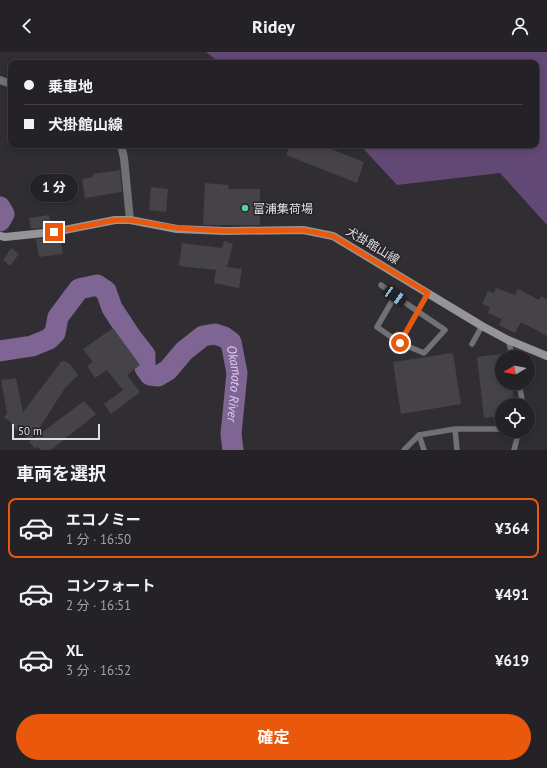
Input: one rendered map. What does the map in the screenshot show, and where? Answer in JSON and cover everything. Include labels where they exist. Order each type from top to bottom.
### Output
[{"type":"main road","name":"犬掛館山線","points":[[3,237],[54,232],[115,220],[130,220],[177,228],[225,231],[303,230],[333,236],[482,326],[508,340],[547,356]]},
{"type":"street","points":[[122,148],[130,220]]},
{"type":"lane","points":[[381,285],[445,330],[424,353],[400,343],[377,327],[395,296]]},
{"type":"lane","points":[[400,343],[428,293]]},
{"type":"lane","points":[[472,344],[482,326]]},
{"type":"lane","points":[[508,340],[510,350]]},
{"type":"lane","points":[[455,429],[457,450]]},
{"type":"lane","points":[[404,450],[419,435],[455,429],[495,429]]},
{"type":"lane","points":[[419,435],[424,450]]},
{"type":"lane","points":[[514,450],[517,438]]},
{"type":"shaded area","points":[[206,52],[547,52],[547,225],[500,173],[397,185],[363,148],[539,148],[539,60],[216,60]]},
{"type":"building","points":[[289,148],[329,148],[364,162],[357,183],[286,155]]},
{"type":"building","points":[[120,170],[122,192],[85,198],[82,179],[93,177],[93,174]]},
{"type":"building","points":[[205,183],[229,185],[228,189],[260,189],[260,225],[203,225]]},
{"type":"building","points":[[151,187],[168,189],[166,212],[149,210]]},
{"type":"building","points":[[49,215],[51,227],[31,229],[29,218]]},
{"type":"building","points":[[60,237],[63,254],[39,257],[36,239]]},
{"type":"building","points":[[224,241],[233,244],[227,267],[242,269],[239,288],[214,283],[216,270],[179,266],[182,243],[222,248]]},
{"type":"building","points":[[11,248],[19,254],[10,266],[3,260]]},
{"type":"building","points":[[496,288],[515,295],[518,289],[539,300],[541,296],[547,300],[547,336],[521,322],[515,333],[499,325],[502,319],[488,313],[490,307],[482,304],[488,291],[494,293]]},
{"type":"building","points":[[113,328],[140,365],[127,375],[140,392],[111,414],[104,404],[123,390],[107,370],[95,378],[87,366],[93,362],[83,349]]},
{"type":"building","points":[[453,353],[461,404],[401,414],[393,362]]},
{"type":"building","points":[[495,355],[495,390],[513,390],[513,398],[495,398],[495,417],[484,418],[477,357]]},
{"type":"building","points":[[64,361],[70,364],[78,375],[65,388],[31,441],[13,427],[10,421],[4,418],[7,413],[1,380],[16,378],[23,412],[61,362]]},
{"type":"building","points":[[84,401],[96,414],[51,450],[42,450],[37,447],[35,448],[29,442]]},
{"type":"waterway","name":"Okamoto River","points":[[0,207],[4,214],[0,221]]},
{"type":"waterway","name":"Okamoto River","points":[[0,351],[32,346],[49,339],[55,333],[58,317],[79,289],[97,285],[106,291],[112,308],[145,355],[145,368],[150,375],[158,376],[168,370],[184,351],[203,336],[215,334],[224,337],[231,342],[237,373],[231,434],[233,450]]},
{"type":"place","name":"富浦集荷場","points":[[245,208]]},
{"type":"route","points":[[54,232],[115,220],[130,220],[177,228],[225,231],[303,230],[333,236],[428,293],[400,343]]}]
